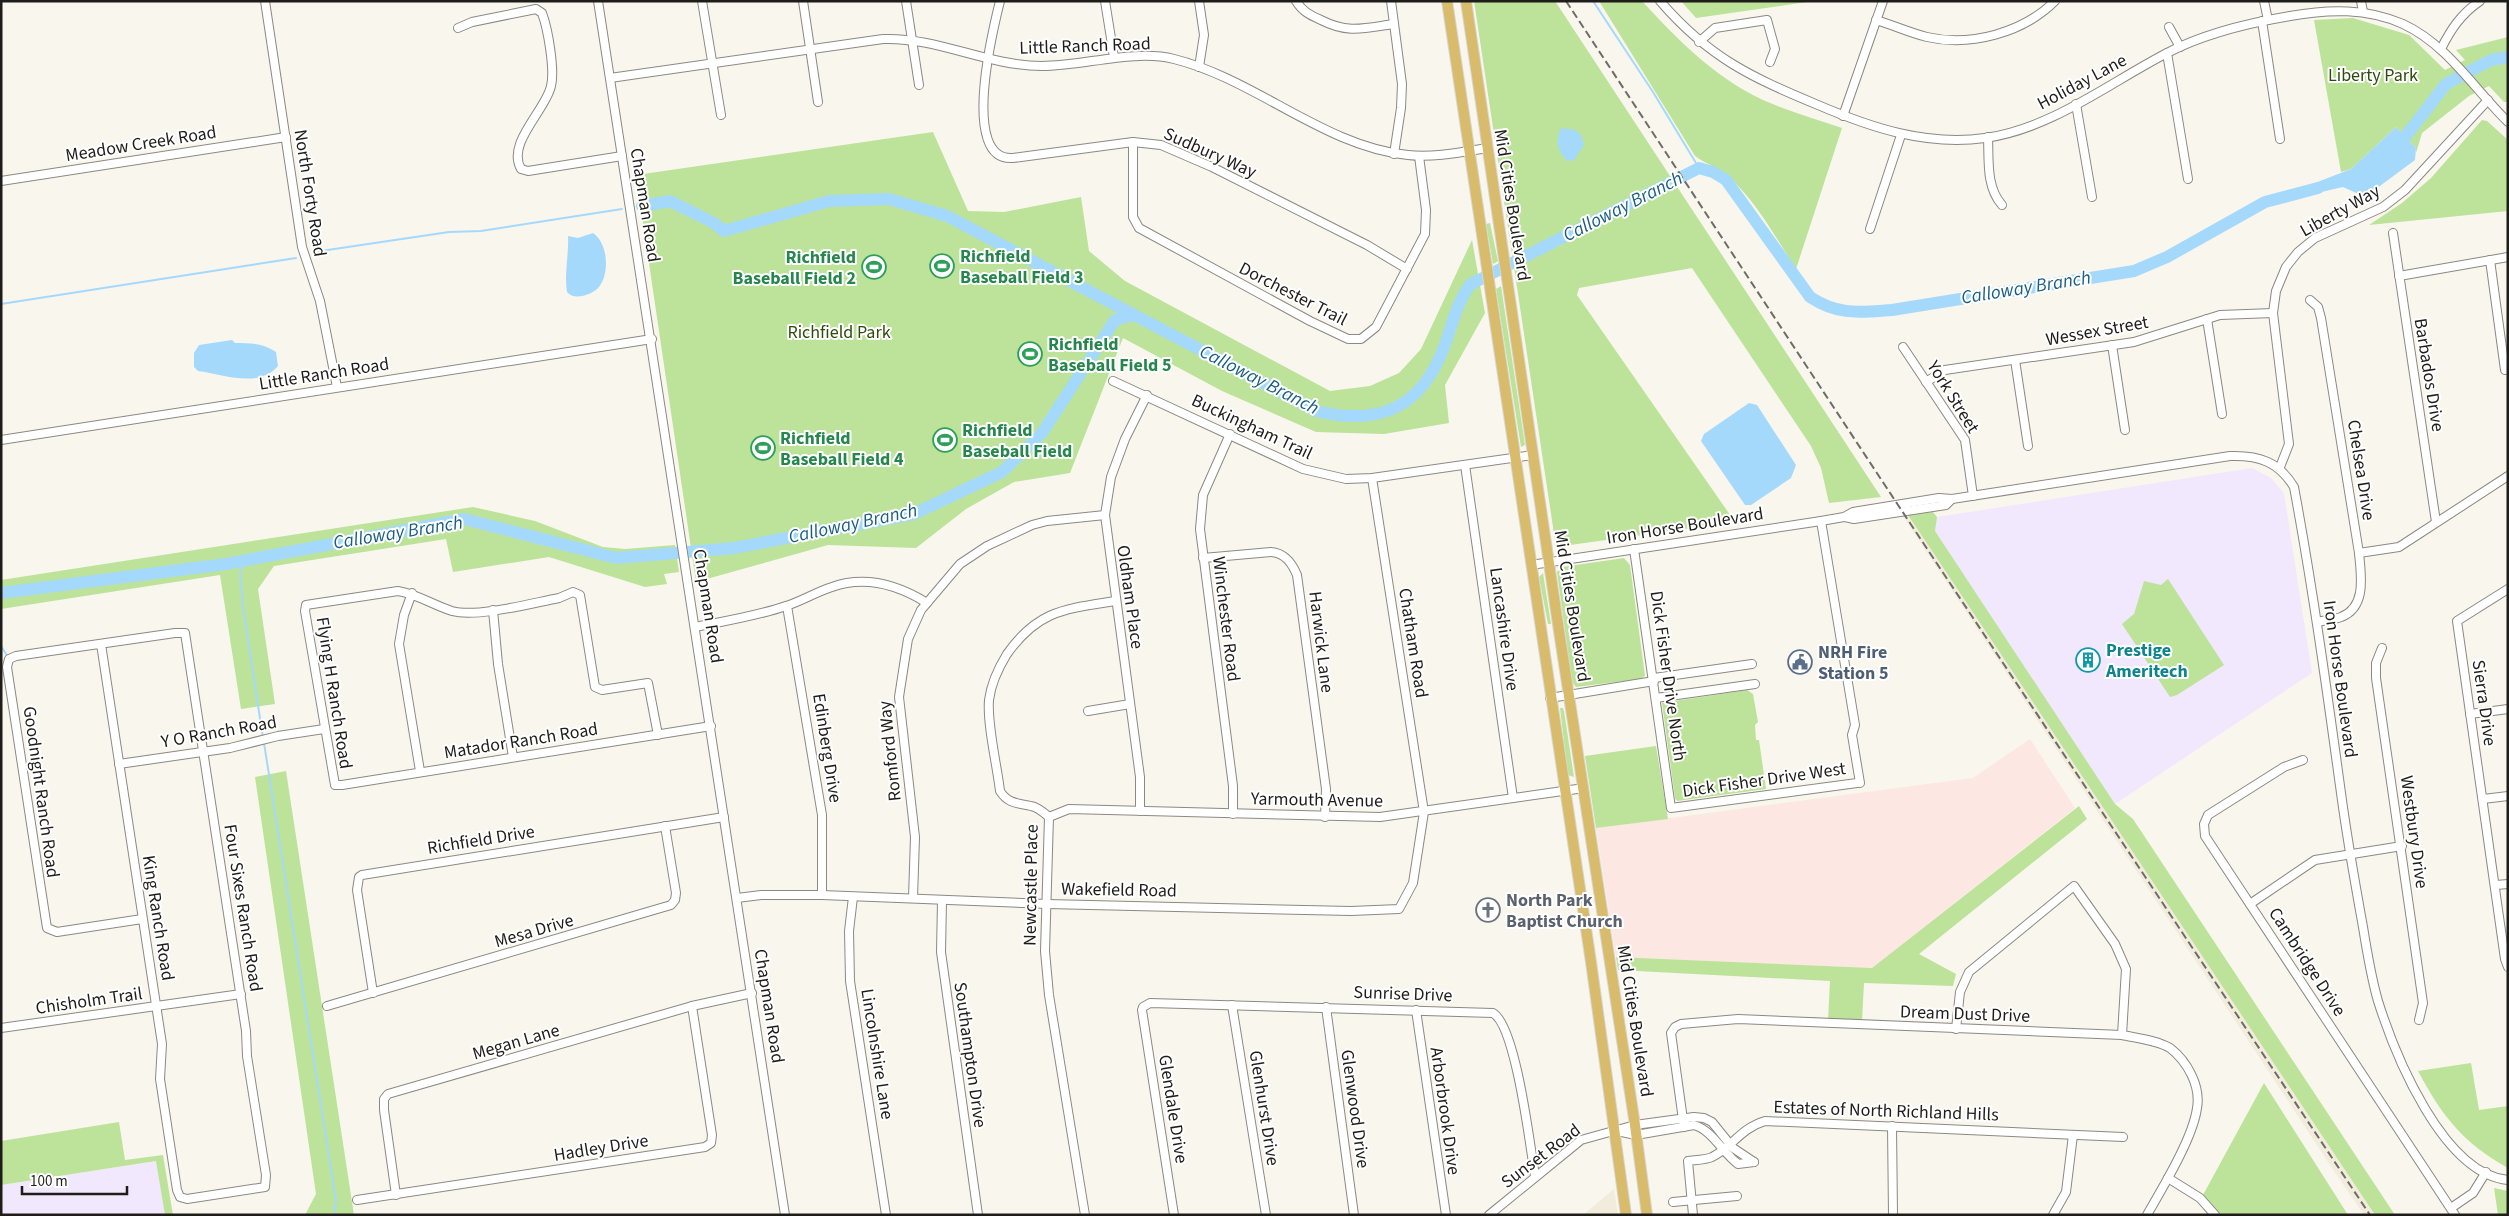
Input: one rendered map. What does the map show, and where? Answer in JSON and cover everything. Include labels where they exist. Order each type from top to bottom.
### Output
[{"type":"main road","name":"Mid Cities Boulevard","points":[[1447,1],[1585,924],[1626,1215]]},
{"type":"main road","name":"Mid Cities Boulevard","points":[[1466,1],[1548,562],[1636,1130],[1646,1215]]},
{"type":"main road","points":[[1585,924],[1604,920]]},
{"type":"street","name":"North Forty Road","points":[[265,1],[302,247],[320,301],[337,387]]},
{"type":"street","name":"Chapman Road","points":[[598,1],[652,339],[785,1215]]},
{"type":"street","points":[[702,1],[721,115]]},
{"type":"street","points":[[803,1],[818,102]]},
{"type":"street","points":[[906,1],[919,86]]},
{"type":"street","points":[[986,59],[1000,1]]},
{"type":"street","points":[[1105,1],[1114,57]]},
{"type":"street","points":[[1199,1],[1204,35],[1199,67]]},
{"type":"street","points":[[1296,1],[1309,15],[1344,30],[1394,24]]},
{"type":"street","points":[[1391,1],[1402,84],[1401,108],[1394,154]]},
{"type":"street","name":"Holiday Lane","points":[[1660,1],[1699,42],[1754,78],[1843,116],[1901,135],[1928,139],[1964,140],[1988,137],[2044,120],[2167,53],[2203,38],[2265,20],[2323,11],[2363,12],[2402,24],[2441,49],[2508,122]]},
{"type":"street","points":[[1843,116],[1883,1]]},
{"type":"street","points":[[1876,20],[1926,36],[1945,40],[1969,40],[2013,28],[2035,17],[2054,1]]},
{"type":"street","points":[[2264,1],[2280,139]]},
{"type":"street","points":[[2361,1],[2363,12]]},
{"type":"street","points":[[2441,49],[2457,21],[2465,12],[2480,1]]},
{"type":"street","points":[[458,28],[472,22],[536,10],[542,13],[552,74],[552,85],[547,99],[528,126],[517,162],[521,169],[528,171],[622,156]]},
{"type":"street","points":[[1699,42],[1715,28],[1766,20],[1775,49],[1770,62]]},
{"type":"street","points":[[2169,27],[2180,47]]},
{"type":"street","name":"Little Ranch Road","points":[[610,78],[883,39],[913,40],[1000,62],[1044,66],[1114,57],[1173,58],[1199,67],[1348,139],[1394,154],[1419,156],[1487,148]]},
{"type":"street","points":[[2167,53],[2188,179]]},
{"type":"street","name":"Sudbury Way","points":[[986,59],[984,114],[988,143],[997,155],[1006,159],[1133,142],[1150,142],[1179,151],[1367,245],[1408,269]]},
{"type":"street","name":"Liberty Way","points":[[2280,467],[2289,444],[2273,314],[2276,291],[2286,268],[2298,252],[2315,238],[2372,212],[2405,190],[2488,100]]},
{"type":"street","points":[[2076,104],[2092,197]]},
{"type":"street","points":[[1870,229],[1901,135]]},
{"type":"street","name":"Meadow Creek Road","points":[[1,181],[286,137]]},
{"type":"street","points":[[1988,137],[1990,182],[1995,197],[2002,205]]},
{"type":"street","name":"Dorchester Trail","points":[[1133,142],[1133,217],[1139,228],[1339,336],[1361,339],[1376,327],[1425,234],[1426,224],[1419,156]]},
{"type":"street","name":"Barbados Drive","points":[[2393,233],[2436,522]]},
{"type":"street","points":[[2399,276],[2508,257]]},
{"type":"street","points":[[2490,260],[2505,370]]},
{"type":"street","name":"Chelsea Drive","points":[[2310,300],[2318,307],[2321,318],[2359,553],[2362,588],[2354,609],[2341,617],[2317,622]]},
{"type":"street","name":"Wessex Street","points":[[1926,382],[1945,370],[2112,345],[2158,336],[2220,315],[2273,314]]},
{"type":"street","points":[[2207,319],[2222,414]]},
{"type":"street","name":"Little Ranch Road","points":[[1,440],[652,339]]},
{"type":"street","points":[[2112,345],[2125,430]]},
{"type":"street","name":"York Street","points":[[1903,346],[1965,440],[1973,496]]},
{"type":"street","points":[[2015,360],[2028,446]]},
{"type":"street","name":"Buckingham Trail","points":[[1113,381],[1147,395],[1303,469],[1346,479],[1372,478],[1532,454]]},
{"type":"street","name":"Oldham Place","points":[[1140,811],[1140,777],[1115,601],[1105,514],[1111,477],[1125,439],[1147,395]]},
{"type":"street","name":"Winchester Road","points":[[1230,434],[1209,475],[1203,495],[1200,529],[1233,786],[1233,814]]},
{"type":"street","name":"Iron Horse Boulevard","points":[[1531,565],[1844,517],[1854,519],[1946,504],[1952,499],[2230,456],[2258,458],[2280,467],[2294,487],[2317,622],[2349,854],[2376,992],[2409,1079],[2449,1144],[2466,1162],[2508,1180]]},
{"type":"street","name":"Lancashire Drive","points":[[1464,464],[1513,798]]},
{"type":"street","points":[[2359,553],[2399,547],[2508,476]]},
{"type":"street","name":"Chatham Road","points":[[1372,478],[1424,812]]},
{"type":"street","name":"Romford Way","points":[[913,898],[915,837],[899,696],[908,639],[921,610],[960,564],[987,546],[1032,525],[1047,521],[1105,514]]},
{"type":"street","name":"Dick Fisher Drive West","points":[[1671,808],[1860,783],[1852,735],[1854,725],[1821,521]]},
{"type":"street","name":"Dick Fisher Drive North","points":[[1634,549],[1671,808]]},
{"type":"street","name":"Harwick Lane","points":[[1203,558],[1278,552],[1293,565],[1297,574],[1326,789],[1325,816]]},
{"type":"street","points":[[696,627],[787,606],[834,586],[861,582],[882,582],[894,585],[927,603]]},
{"type":"street","name":"Sierra Drive","points":[[2508,589],[2457,621],[2508,967]]},
{"type":"street","name":"Flying H Ranch Road","points":[[335,785],[324,729],[305,611],[306,605],[385,592],[412,593]]},
{"type":"street","points":[[420,772],[399,644],[404,615],[412,593],[454,611],[493,610],[560,598],[573,592],[580,595],[595,687],[602,690],[648,683],[658,735]]},
{"type":"street","name":"Newcastle Place","points":[[1085,1215],[1049,995],[1045,951],[1044,922],[1047,904],[1049,817],[1034,806],[1015,804],[1003,797],[1000,791],[990,712],[992,690],[1005,657],[1019,637],[1034,623],[1053,613],[1115,601]]},
{"type":"street","name":"Edinberg Drive","points":[[787,606],[822,815],[822,895]]},
{"type":"street","points":[[493,610],[498,664],[513,757]]},
{"type":"street","name":"Four Sixes Ranch Road","points":[[101,644],[185,633],[246,1031],[246,1056],[266,1175],[265,1187],[187,1199],[180,1197]]},
{"type":"street","name":"Goodnight Ranch Road","points":[[101,644],[9,659],[9,677],[47,928],[58,932],[142,919]]},
{"type":"street","name":"King Ranch Road","points":[[101,644],[162,1044],[160,1079],[180,1197]]},
{"type":"street","name":"Westbury Drive","points":[[2382,648],[2376,663],[2376,678],[2402,846],[2423,1004],[2419,1020]]},
{"type":"street","points":[[1550,698],[1752,664]]},
{"type":"street","points":[[1656,698],[1755,684]]},
{"type":"street","points":[[1088,711],[1130,704]]},
{"type":"street","points":[[2470,714],[2508,709]]},
{"type":"street","name":"Matador Ranch Road","points":[[335,785],[711,726]]},
{"type":"street","name":"Y O Ranch Road","points":[[119,764],[324,729]]},
{"type":"street","name":"Cambridge Drive","points":[[2303,760],[2284,767],[2208,816],[2204,824],[2206,836],[2453,1211]]},
{"type":"street","name":"Yarmouth Avenue","points":[[1049,817],[1069,809],[1380,817],[1584,788]]},
{"type":"street","points":[[2483,799],[2508,796]]},
{"type":"street","name":"Wakefield Road","points":[[737,898],[761,895],[822,895],[853,898],[913,898],[1047,904],[1351,911],[1399,910],[1413,883],[1424,812]]},
{"type":"street","name":"Richfield Drive","points":[[373,993],[357,890],[359,877],[362,875],[724,817]]},
{"type":"street","name":"Mesa Drive","points":[[327,1006],[671,905],[675,900],[676,893],[665,826]]},
{"type":"street","points":[[2250,904],[2316,860],[2402,846]]},
{"type":"street","points":[[2496,885],[2508,884]]},
{"type":"street","points":[[1956,1029],[1960,992],[1969,972],[2074,886],[2115,944],[2126,969],[2122,1036]]},
{"type":"street","name":"Lincolnshire Lane","points":[[853,898],[850,931],[850,981],[886,1215]]},
{"type":"street","name":"Southampton Drive","points":[[942,900],[940,934],[942,960],[978,1215]]},
{"type":"street","name":"Megan Lane","points":[[396,1194],[384,1110],[384,1098],[388,1094],[692,1006],[752,993]]},
{"type":"street","name":"Chisholm Trail","points":[[1,1028],[240,994]]},
{"type":"street","name":"Sunrise Drive","points":[[1143,1007],[1150,1002],[1480,1011],[1499,1016],[1513,1050],[1535,1176]]},
{"type":"street","name":"Glenhurst Drive","points":[[1232,1005],[1266,1215]]},
{"type":"street","name":"Hadley Drive","points":[[357,1200],[705,1147],[711,1143],[712,1135],[692,1006]]},
{"type":"street","name":"Glendale Drive","points":[[1143,1007],[1174,1215]]},
{"type":"street","name":"Glenwood Drive","points":[[1326,1007],[1354,1215]]},
{"type":"street","name":"Arborbrook Drive","points":[[1416,1010],[1446,1215]]},
{"type":"street","name":"Dream Dust Drive","points":[[1684,1127],[1671,1033],[1675,1026],[1681,1024],[1738,1019],[2122,1036],[2169,1048],[2185,1064],[2196,1086],[2198,1107],[2191,1127],[2168,1178],[2148,1215]]},
{"type":"street","points":[[1615,1131],[1636,1130],[1684,1127],[1694,1125],[1703,1127],[1722,1150],[1738,1164],[1754,1162],[1730,1144],[1712,1122],[1694,1117],[1636,1130]]},
{"type":"street","name":"Estates of North Richland Hills","points":[[1694,1215],[1688,1161],[1711,1157],[1730,1144],[1750,1125],[1765,1121],[2122,1137]]},
{"type":"street","points":[[1892,1126],[1893,1215]]},
{"type":"street","name":"Sunset Road","points":[[1489,1215],[1581,1140],[1615,1131]]},
{"type":"street","points":[[2052,1215],[2066,1192],[2073,1134]]},
{"type":"street","points":[[2453,1211],[2473,1193],[2486,1172]]},
{"type":"street","points":[[2168,1178],[2200,1198],[2215,1215]]},
{"type":"street","points":[[1672,1202],[1737,1196]]},
{"type":"shaded area","points":[[2252,468],[2271,478],[2284,493],[2312,673],[2115,804],[1934,531],[1937,517]]},
{"type":"shaded area","points":[[1908,515],[2375,1215],[2364,1215],[2334,1171],[1903,516]]},
{"type":"shaded area","points":[[2030,739],[2075,808],[1872,968],[1616,957],[1596,828],[1973,778]]},
{"type":"shaded area","points":[[157,1161],[165,1215],[1,1215],[1,1185]]},
{"type":"shaded area","points":[[1614,1189],[1618,1215],[1583,1215]]},
{"type":"green space","points":[[1474,1],[1555,1],[1881,497],[1829,503],[1821,468],[1811,446],[1692,268],[1579,288],[1577,295],[1735,522],[1556,547]]},
{"type":"green space","points":[[1599,1],[1642,1],[1683,43],[1713,69],[1745,91],[1763,100],[1842,128],[1796,269],[1748,197],[1724,173],[1695,156]]},
{"type":"green space","points":[[1681,1],[1814,1],[1696,18]]},
{"type":"green space","name":"Liberty Park","points":[[2353,18],[2409,35],[2445,70],[2465,60],[2456,50],[2508,37],[2508,102],[2504,102],[2489,86],[2469,96],[2422,133],[2416,153],[2416,148],[2396,127],[2351,169],[2341,172],[2314,20]]},
{"type":"green space","points":[[2482,120],[2487,121],[2508,140],[2508,211],[2369,225],[2402,203],[2431,178]]},
{"type":"green space","name":"Richfield Park","points":[[933,132],[968,211],[1004,212],[1081,197],[1089,251],[1125,281],[1330,391],[1370,386],[1399,373],[1421,349],[1472,240],[1485,313],[1445,385],[1449,423],[1384,434],[1316,432],[1222,391],[1123,338],[1070,473],[1014,482],[966,509],[916,548],[828,545],[696,582],[636,175]]},
{"type":"green space","points":[[1490,223],[1498,261],[1493,264],[1486,224]]},
{"type":"green space","points":[[1501,286],[1525,445],[1521,447],[1496,289]]},
{"type":"green space","points":[[473,507],[535,521],[603,547],[625,549],[675,545],[679,572],[664,574],[667,584],[645,587],[549,557],[453,572],[446,539],[274,566],[258,589],[275,704],[241,709],[220,575],[1,609],[1,580]]},
{"type":"green space","points":[[1933,512],[1937,517],[1935,531],[2115,804],[2133,819],[2395,1215],[2375,1215],[1908,515]]},
{"type":"green space","points":[[1624,558],[1630,565],[1645,676],[1640,679],[1576,687],[1572,682],[1557,572],[1562,567]]},
{"type":"green space","points":[[1543,573],[1551,624],[1548,624],[1539,577]]},
{"type":"green space","points":[[2168,579],[2224,665],[2177,695],[2170,697],[2122,624],[2134,614],[2144,581],[2161,585]]},
{"type":"green space","points":[[1747,690],[1753,694],[1758,722],[1755,725],[1756,740],[1759,740],[1766,789],[1677,801],[1675,798],[1662,703]]},
{"type":"green space","points":[[1560,708],[1563,708],[1564,711],[1574,777],[1568,775]]},
{"type":"green space","points":[[1656,746],[1668,819],[1596,828],[1585,756]]},
{"type":"green space","points":[[286,771],[354,1215],[305,1215],[316,1194],[255,777]]},
{"type":"green space","points":[[2079,806],[2087,819],[1919,954],[1956,974],[1953,986],[1864,983],[1862,1021],[1828,1020],[1830,981],[1618,970],[1616,957],[1872,968]]},
{"type":"green space","points":[[2471,1063],[2479,1110],[2508,1106],[2508,1168],[2478,1149],[2455,1127],[2436,1102],[2418,1071]]},
{"type":"green space","points":[[2264,1083],[2348,1215],[2220,1215],[2203,1195]]},
{"type":"green space","points":[[119,1122],[125,1160],[163,1155],[173,1215],[165,1215],[156,1161],[1,1185],[1,1141]]},
{"type":"green space","points":[[2494,1188],[2508,1191],[2508,1215],[2498,1215]]},
{"type":"water","points":[[2396,127],[2416,148],[2415,160],[2365,197],[2343,187],[2304,196],[2302,188],[2351,169]]},
{"type":"water","points":[[1561,128],[1576,130],[1582,137],[1584,145],[1574,160],[1567,161],[1559,149],[1558,137]]},
{"type":"water","points":[[593,233],[602,244],[606,258],[603,281],[596,290],[588,294],[583,296],[570,295],[567,292],[566,285],[568,236],[578,238]]},
{"type":"water","points":[[232,340],[235,343],[256,344],[271,349],[276,352],[278,366],[270,373],[261,377],[250,378],[229,377],[198,371],[194,367],[194,353],[199,345]]},
{"type":"water","points":[[1749,403],[1757,405],[1796,465],[1791,478],[1751,505],[1745,505],[1701,441],[1704,434]]},
{"type":"waterway","points":[[1593,1],[1653,92],[1699,168]]},
{"type":"waterway","name":"Calloway Branch","points":[[2395,150],[2446,84],[2491,60],[2508,57]]},
{"type":"waterway","name":"Calloway Branch","points":[[642,206],[670,201],[714,223],[724,231],[829,201],[889,199],[947,216],[1316,411],[1359,416],[1378,414],[1395,408],[1410,398],[1423,385],[1444,347],[1458,306],[1471,284],[1699,168],[1713,172],[1726,180],[1810,297],[1840,310],[1860,312],[1892,310],[2134,271],[2167,257],[2265,202],[2318,188]]},
{"type":"waterway","points":[[314,252],[449,232],[481,231],[622,209]]},
{"type":"waterway","points":[[1,304],[296,258]]},
{"type":"waterway","name":"Calloway Branch","points":[[1,593],[226,564],[464,519],[616,558],[734,548],[914,514],[1002,472],[1042,433],[1115,320],[1133,315]]},
{"type":"waterway","points":[[246,560],[240,572],[243,607],[263,738]]},
{"type":"waterway","name":"Calloway Branch","points":[[1,594],[7,593]]},
{"type":"waterway","points":[[1,646],[8,657]]},
{"type":"waterway","points":[[264,743],[336,1201],[334,1215]]},
{"type":"railway","points":[[1566,1],[2370,1215]]},
{"type":"place","name":"Richfield Baseball Field 3","points":[[942,266]]},
{"type":"place","name":"Richfield Baseball Field 2","points":[[874,267]]},
{"type":"place","name":"Richfield Baseball Field 5","points":[[1030,354]]},
{"type":"place","name":"Richfield Baseball Field","points":[[945,440]]},
{"type":"place","name":"Richfield Baseball Field 4","points":[[763,448]]},
{"type":"place","name":"Prestige Ameritech","points":[[2088,660]]},
{"type":"place","name":"NRH Fire Station 5","points":[[1800,662]]},
{"type":"place","name":"North Park Baptist Church","points":[[1488,910]]}]
